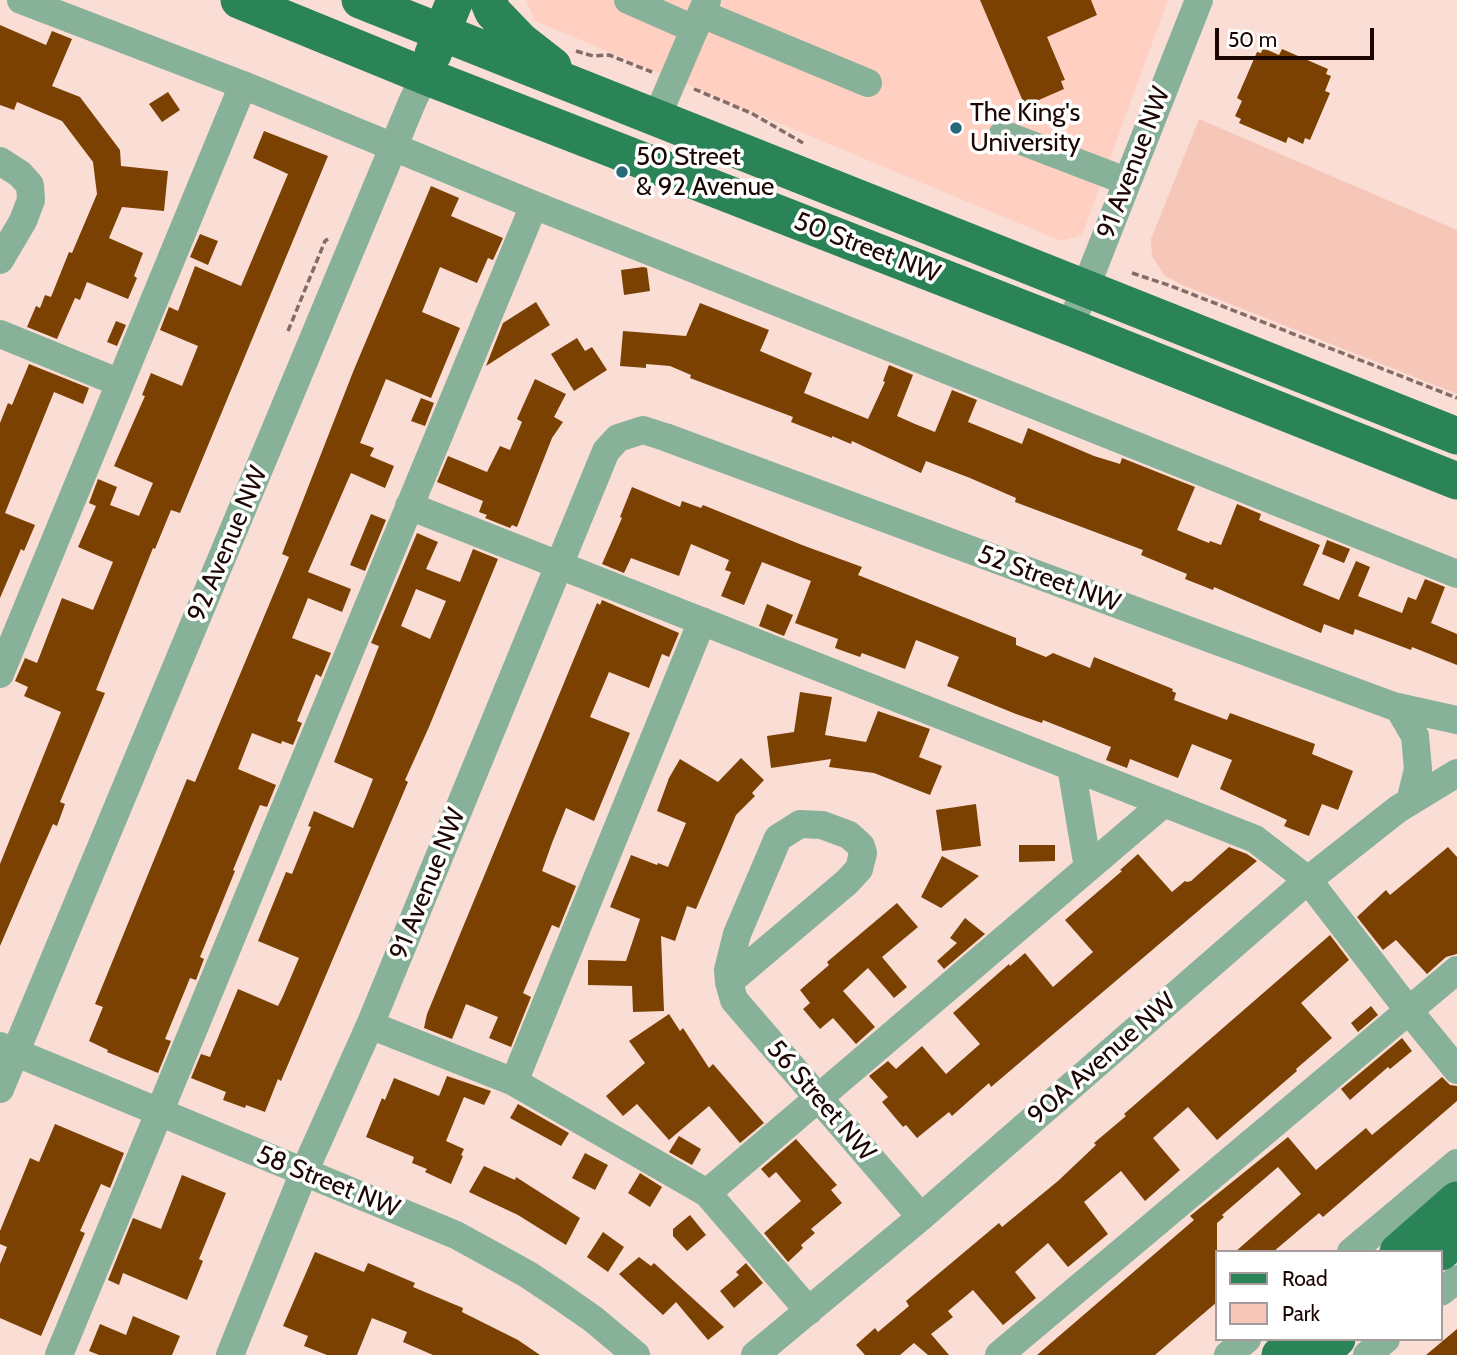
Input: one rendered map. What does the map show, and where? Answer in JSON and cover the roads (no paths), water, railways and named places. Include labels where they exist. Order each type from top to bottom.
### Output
[{"type":"main road","name":"50 Street NW","points":[[239,0],[425,76],[1457,481]]},
{"type":"main road","name":"50 Street NW","points":[[360,0],[656,119],[1092,274],[1457,436]]},
{"type":"main road","name":"92 Avenue NW","points":[[425,76],[455,0]]},
{"type":"main road","points":[[488,0],[493,12],[521,41],[587,92]]},
{"type":"main road","points":[[1400,1250],[1457,1200]]},
{"type":"main road","points":[[1443,1250],[1457,1238]]},
{"type":"main road","points":[[1293,1349],[1328,1341]]},
{"type":"street","points":[[21,0],[243,85],[534,205],[1457,574]]},
{"type":"street","points":[[628,0],[701,15],[868,83]]},
{"type":"street","name":"91 Avenue NW","points":[[1070,327],[1199,0]]},
{"type":"street","points":[[656,119],[701,15]]},
{"type":"street","name":"92 Avenue NW","points":[[0,1088],[8,1049],[425,76]]},
{"type":"street","points":[[0,674],[243,85]]},
{"type":"street","points":[[1003,134],[1126,181]]},
{"type":"street","points":[[0,161],[20,174],[30,185],[31,200],[23,221],[0,260]]},
{"type":"street","points":[[58,1355],[534,205]]},
{"type":"street","points":[[0,334],[120,383]]},
{"type":"street","name":"91 Avenue NW","points":[[231,1355],[304,1172],[370,1025],[606,451],[618,438],[643,430]]},
{"type":"street","name":"52 Street NW","points":[[643,430],[1398,707],[1457,720]]},
{"type":"street","points":[[409,506],[1255,839],[1308,880],[1457,1070]]},
{"type":"street","points":[[514,1082],[702,621]]},
{"type":"street","points":[[1398,707],[1415,736],[1418,769],[1410,802]]},
{"type":"street","points":[[1071,766],[1088,868]]},
{"type":"street","name":"90A Avenue NW","points":[[755,1355],[921,1217],[1308,880],[1410,802],[1457,773]]},
{"type":"street","points":[[707,1194],[1164,803]]},
{"type":"street","points":[[800,824],[822,825],[849,835],[861,846],[863,853],[859,869],[729,982],[728,970],[737,934],[778,838],[800,824]]},
{"type":"street","points":[[999,1355],[1457,970]]},
{"type":"street","name":"56 Street NW","points":[[729,982],[734,1000],[921,1217]]},
{"type":"street","points":[[370,1025],[514,1082],[707,1194],[809,1311]]},
{"type":"street","name":"58 Street NW","points":[[8,1049],[456,1234],[593,1319],[636,1355]]},
{"type":"street","points":[[1353,1250],[1457,1163]]},
{"type":"street","points":[[1443,1290],[1457,1279]]},
{"type":"street","points":[[1228,1355],[1245,1341]]},
{"type":"street","points":[[1367,1355],[1384,1341]]},
{"type":"place","name":"The King's University","points":[[956,128]]},
{"type":"place","name":"50 Street & 92 Avenue","points":[[622,172]]}]
